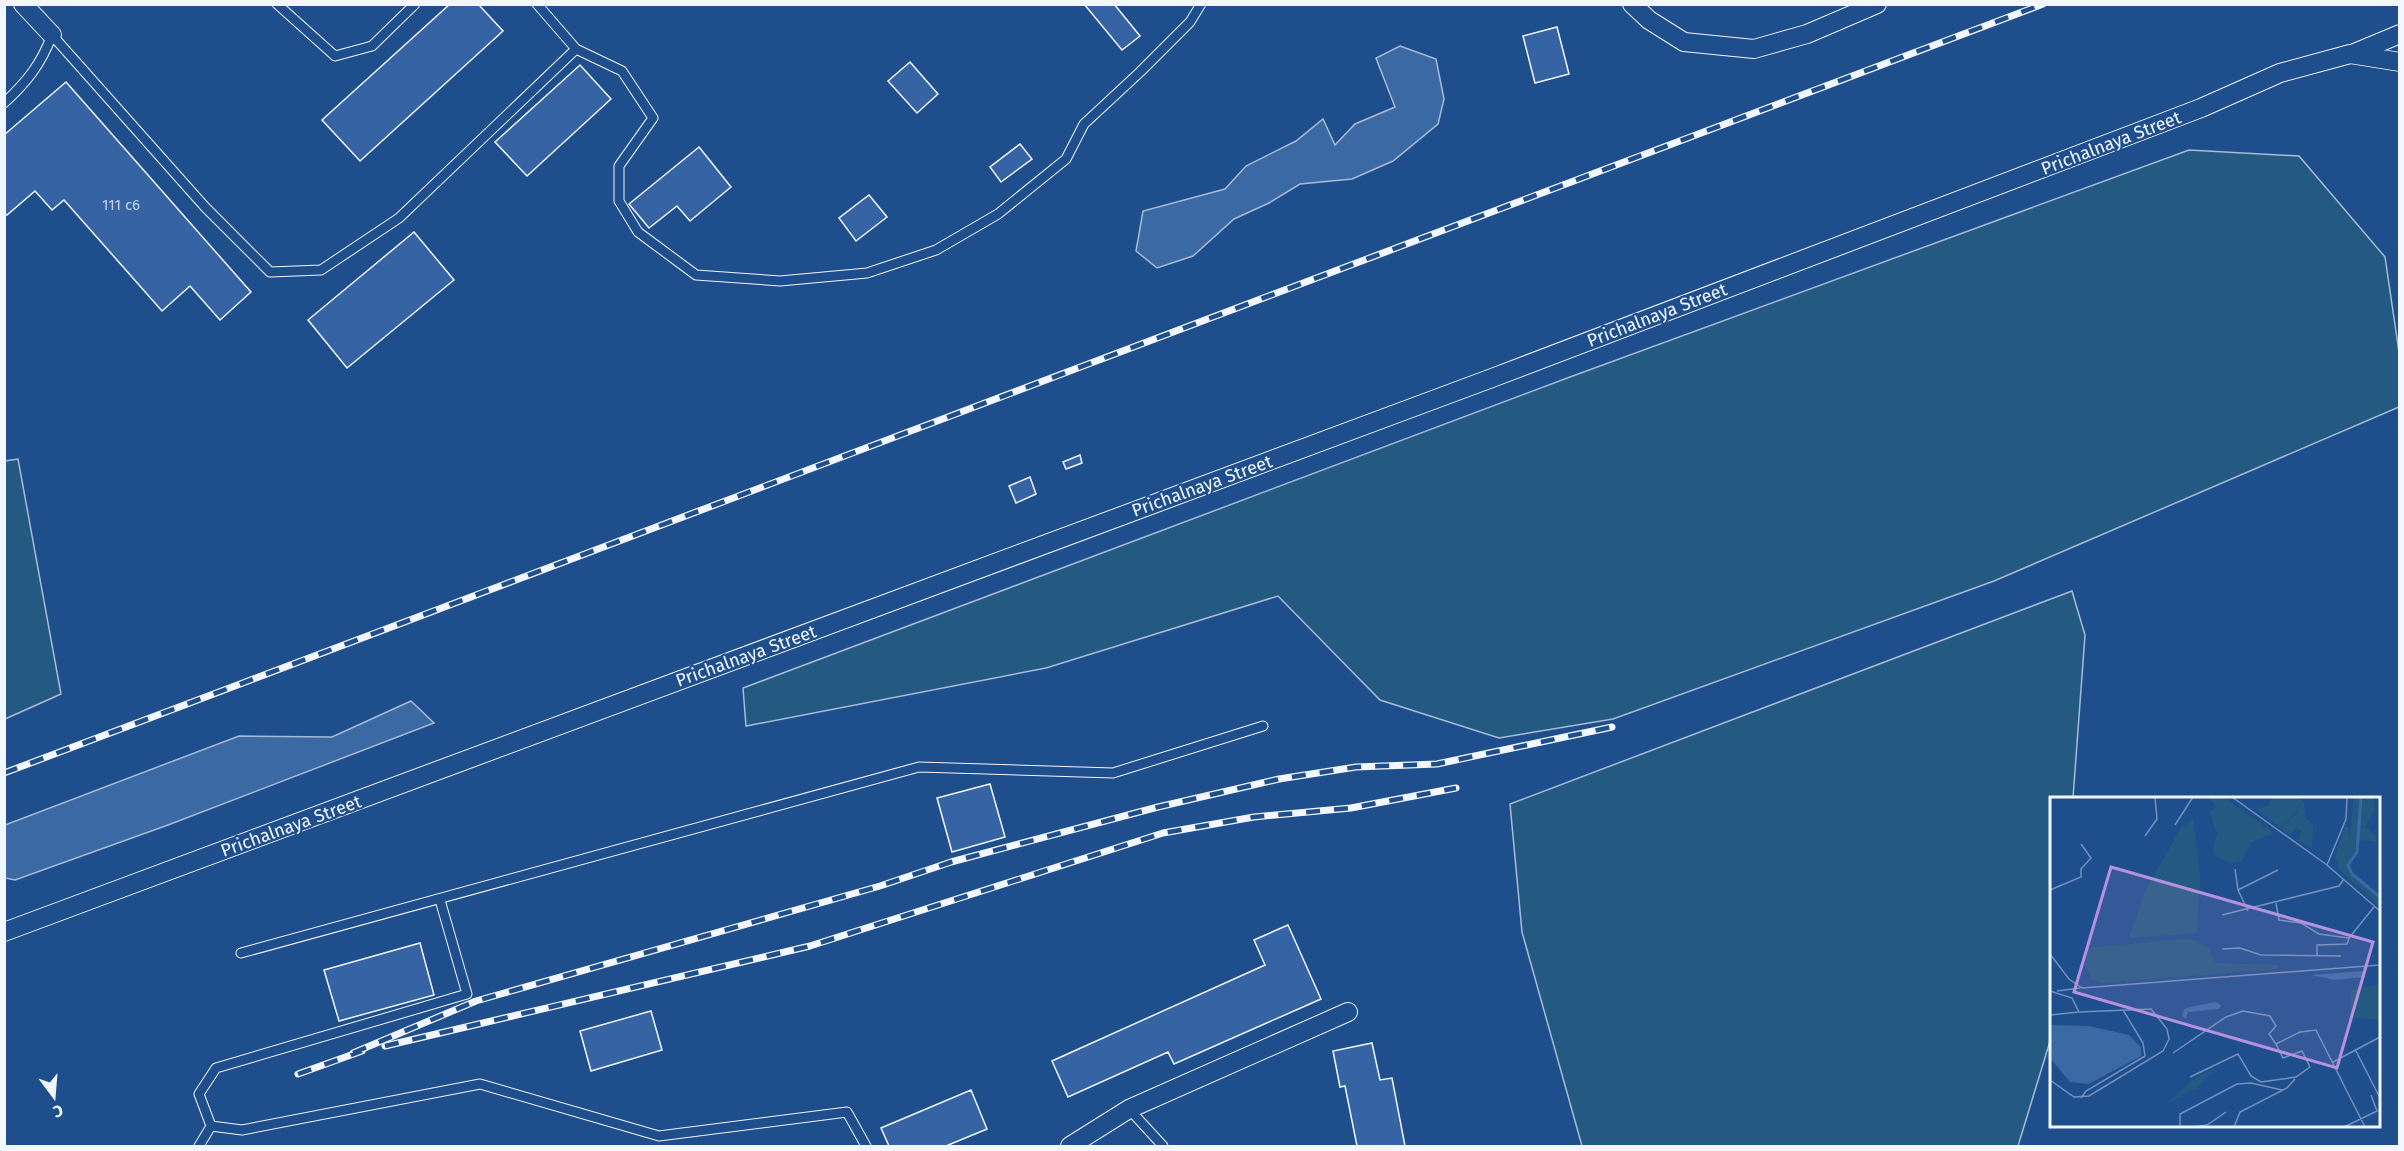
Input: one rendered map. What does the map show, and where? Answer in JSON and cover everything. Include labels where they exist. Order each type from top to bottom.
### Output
[{"type":"street","points":[[23,4],[52,35]]},
{"type":"street","points":[[1632,4],[1649,20],[1684,42],[1754,50],[1807,34],[1877,4]]},
{"type":"street","points":[[2350,54],[2400,34]]},
{"type":"street","name":"Prichalnaya Street","points":[[4,932],[1481,382],[2201,108],[2280,73],[2350,54],[2400,62]]},
{"type":"street","points":[[1070,1146],[1129,1109],[1348,1012]]},
{"type":"lane","points":[[277,4],[335,56],[372,46],[415,4]]},
{"type":"lane","points":[[537,4],[576,49],[622,71],[653,118],[619,166],[620,201],[638,232],[696,275],[780,281],[867,273],[936,250],[998,214],[1066,159],[1084,124],[1190,22],[1201,4]]},
{"type":"lane","points":[[4,103],[25,84],[42,60],[52,35],[205,207],[270,272],[321,270],[399,218],[576,49]]},
{"type":"lane","points":[[241,953],[919,767],[1113,773],[1263,726]]},
{"type":"lane","points":[[200,1146],[211,1126],[199,1094],[216,1068],[467,994],[440,900]]},
{"type":"lane","points":[[211,1126],[242,1130],[480,1084],[659,1136],[847,1112],[866,1146]]},
{"type":"lane","points":[[1129,1109],[1163,1146]]},
{"type":"shaded area","points":[[1400,46],[1436,59],[1444,99],[1438,124],[1393,161],[1352,179],[1300,184],[1269,203],[1234,219],[1193,256],[1157,268],[1136,251],[1143,211],[1225,189],[1246,166],[1296,141],[1323,119],[1335,145],[1355,124],[1395,107],[1376,58]]},
{"type":"shaded area","points":[[2189,150],[2299,156],[2385,257],[2399,352],[2399,407],[1994,581],[1613,719],[1499,738],[1380,700],[1278,596],[1046,668],[746,726],[743,688],[1570,377]]},
{"type":"shaded area","points":[[18,459],[61,694],[5,719],[5,461]]},
{"type":"shaded area","points":[[2072,591],[2085,635],[2073,797],[2050,797],[2050,1041],[2018,1146],[1582,1146],[1522,932],[1510,804]]},
{"type":"shaded area","points":[[411,701],[434,723],[168,825],[15,880],[5,878],[5,825],[239,736],[332,737]]},
{"type":"building","points":[[450,4],[478,4],[503,31],[360,161],[322,120]]},
{"type":"building","points":[[1084,4],[1114,4],[1140,36],[1122,50]]},
{"type":"building","points":[[1557,27],[1569,74],[1535,83],[1523,36]]},
{"type":"building","points":[[910,62],[938,94],[917,113],[888,81]]},
{"type":"building","points":[[580,65],[611,99],[527,176],[495,142]]},
{"type":"building","points":[[66,82],[251,292],[220,320],[190,286],[162,311],[64,200],[52,210],[35,191],[7,215],[4,213],[4,135]]},
{"type":"building","points":[[1020,144],[1032,159],[1001,182],[990,167]]},
{"type":"building","points":[[699,147],[731,187],[690,221],[677,206],[649,228],[629,204]]},
{"type":"building","points":[[869,195],[887,217],[856,241],[839,218]]},
{"type":"building","points":[[414,232],[454,280],[347,368],[308,320]]},
{"type":"building","points":[[1080,455],[1082,463],[1066,469],[1063,462]]},
{"type":"building","points":[[1030,477],[1036,494],[1016,503],[1009,486]]},
{"type":"building","points":[[990,784],[1005,837],[952,852],[937,798]]},
{"type":"building","points":[[1288,925],[1321,999],[1174,1064],[1168,1052],[1068,1097],[1052,1061],[1265,965],[1254,940]]},
{"type":"building","points":[[420,943],[434,995],[339,1021],[324,970]]},
{"type":"building","points":[[651,1011],[662,1050],[591,1071],[580,1031]]},
{"type":"building","points":[[1372,1043],[1380,1080],[1392,1078],[1405,1146],[1357,1146],[1345,1086],[1340,1087],[1333,1051]]},
{"type":"building","points":[[971,1090],[987,1129],[946,1146],[889,1146],[881,1128]]},
{"type":"railway","points":[[4,773],[2043,4]]},
{"type":"railway","points":[[353,1053],[476,1001],[880,886],[951,862],[1158,807],[1279,779],[1356,767],[1437,764],[1612,727]]},
{"type":"railway","points":[[385,1046],[810,946],[1163,833],[1254,817],[1351,808],[1456,788]]},
{"type":"railway","points":[[298,1074],[362,1051]]}]
